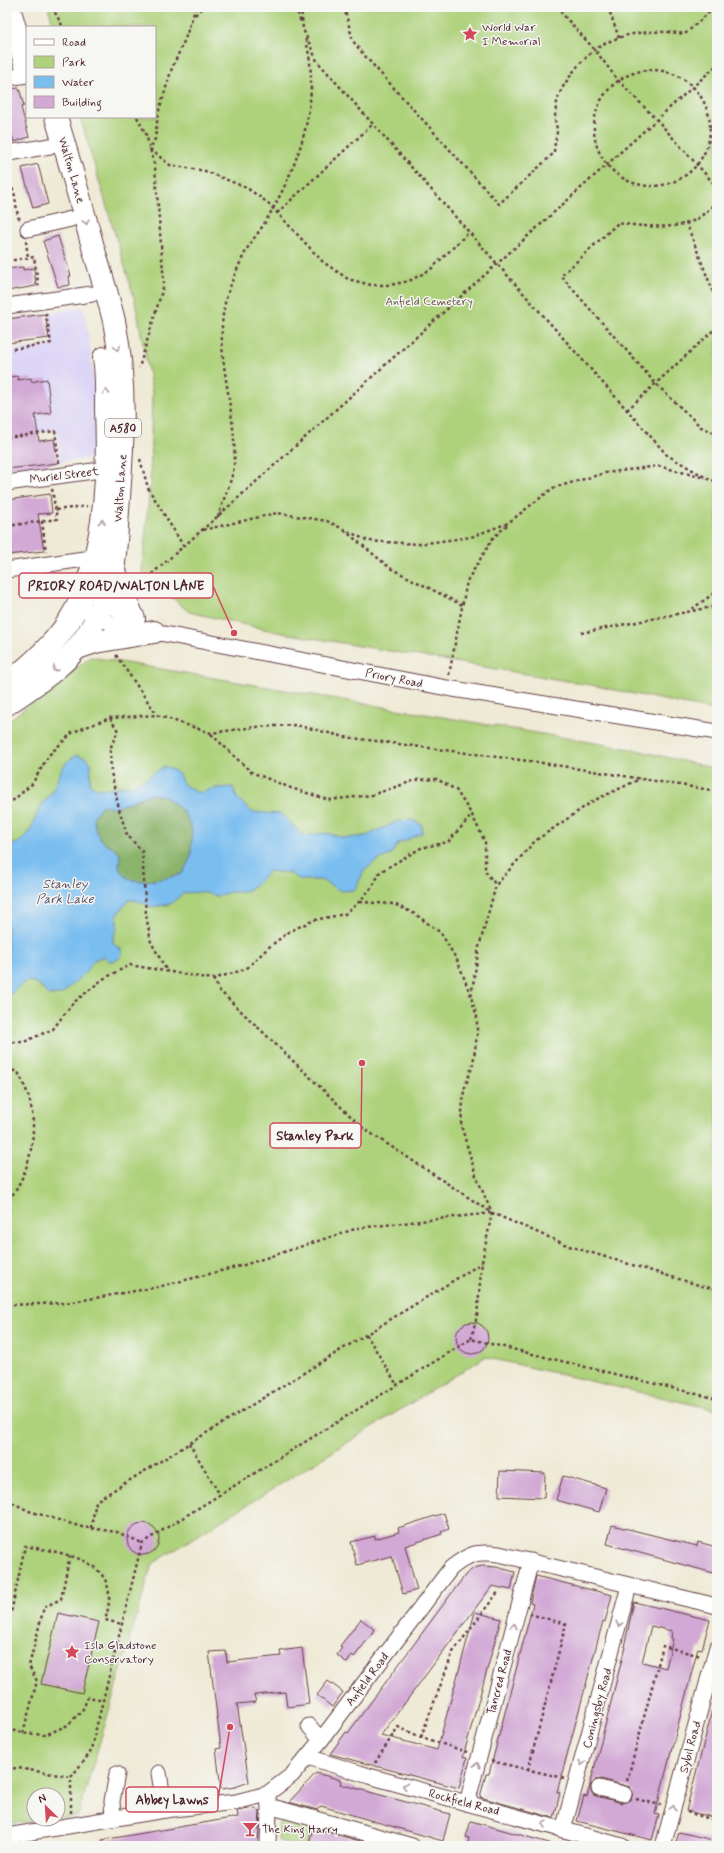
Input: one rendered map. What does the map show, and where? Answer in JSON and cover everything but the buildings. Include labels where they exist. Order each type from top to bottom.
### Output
[{"type":"highway","points":[[9,7],[26,66]]},
{"type":"highway","points":[[22,7],[28,26]]},
{"type":"highway","name":"Walton Lane","points":[[7,704],[45,678],[77,648],[101,610],[114,566],[114,470],[101,334],[92,294],[41,118]]},
{"type":"highway","name":"Walton Lane","points":[[7,684],[51,644],[69,621],[81,597],[99,544],[104,504],[114,470],[124,416],[114,322],[56,118]]},
{"type":"highway","points":[[77,648],[145,627],[120,587],[114,566]]},
{"type":"street","points":[[7,78],[26,75]]},
{"type":"street","points":[[9,153],[50,146]]},
{"type":"street","points":[[26,229],[71,219]]},
{"type":"street","points":[[7,306],[92,294]]},
{"type":"street","name":"Muriel Street","points":[[7,483],[114,470]]},
{"type":"street","points":[[7,570],[84,559],[94,560]]},
{"type":"street","name":"Priory Road","points":[[81,597],[101,610],[145,627],[446,688],[717,732]]},
{"type":"street","name":"Anfield Road","points":[[17,1838],[71,1825],[165,1810],[268,1800],[292,1776],[308,1757],[451,1568],[467,1555],[484,1552],[531,1561],[629,1586],[717,1606]]},
{"type":"street","name":"Tancred Road","points":[[467,1803],[531,1561]]},
{"type":"street","name":"Coningsby Road","points":[[563,1830],[629,1586]]},
{"type":"street","name":"Sybil Road","points":[[663,1846],[715,1653]]},
{"type":"street","points":[[309,1726],[321,1740]]},
{"type":"street","name":"Rockfield Road","points":[[308,1757],[369,1776],[622,1846]]},
{"type":"street","points":[[159,1773],[165,1810]]},
{"type":"street","points":[[113,1818],[112,1801],[117,1774]]},
{"type":"street","points":[[600,1788],[624,1794]]},
{"type":"street","points":[[268,1846],[268,1800],[412,1846]]},
{"type":"path","points":[[52,7],[62,26]]},
{"type":"path","points":[[150,149],[155,139],[158,114],[172,68],[194,16],[196,7]]},
{"type":"path","points":[[194,16],[203,7]]},
{"type":"path","points":[[217,517],[234,466],[231,410],[223,353],[223,323],[226,299],[236,272],[248,248],[273,208],[297,161],[307,125],[312,86],[309,53],[296,7]]},
{"type":"path","points":[[301,7],[303,29],[317,61],[468,233],[667,455],[710,480]]},
{"type":"path","points":[[344,7],[353,41],[364,55],[499,204],[554,153],[554,144],[557,132],[555,120],[558,98],[579,63],[601,46],[619,38],[644,31],[665,31],[685,34],[715,7]]},
{"type":"path","points":[[556,7],[595,50],[617,80],[717,187]]},
{"type":"path","points":[[608,7],[619,38]]},
{"type":"path","points":[[135,589],[184,547],[717,65]]},
{"type":"path","points":[[660,70],[676,75],[693,87],[702,98],[708,115],[710,135],[705,152],[697,165],[685,176],[667,185],[642,186],[622,179],[603,161],[594,137],[594,119],[600,101],[617,80],[637,72],[660,70]]},
{"type":"path","points":[[138,118],[146,134],[156,167],[164,284],[138,372]]},
{"type":"path","points":[[277,213],[373,124]]},
{"type":"path","points":[[150,149],[170,165],[205,170],[247,188],[268,203],[323,262],[348,279],[371,285],[390,285],[408,281],[430,270],[468,233]]},
{"type":"path","points":[[7,171],[10,186],[14,190],[18,217],[26,229],[28,258]]},
{"type":"path","points":[[717,201],[692,220],[686,222],[672,225],[644,227],[618,223],[561,276],[656,384],[701,427],[717,434]]},
{"type":"path","points":[[686,222],[717,302]]},
{"type":"path","points":[[7,261],[34,257],[51,343],[7,350]]},
{"type":"path","points":[[627,410],[717,328]]},
{"type":"path","points":[[7,438],[54,431],[57,519],[7,526]]},
{"type":"path","points":[[138,452],[148,488],[184,547]]},
{"type":"path","points":[[446,688],[467,581],[493,538],[508,523],[553,488],[605,473],[658,466],[717,482]]},
{"type":"path","points":[[56,510],[104,504]]},
{"type":"path","points":[[202,530],[277,513],[327,521],[368,541],[419,544],[470,537],[508,523]]},
{"type":"path","points":[[42,521],[47,564]]},
{"type":"path","points":[[341,528],[390,568],[462,605]]},
{"type":"path","points":[[690,610],[717,591]]},
{"type":"path","points":[[581,633],[690,610],[717,606]]},
{"type":"path","points":[[7,803],[10,803],[32,784],[49,755],[73,732],[110,718],[157,715],[211,733],[251,772],[291,788],[329,800],[372,796],[416,780],[437,779],[456,790],[472,815],[485,842],[485,871],[496,885]]},
{"type":"path","points":[[110,718],[118,731],[110,749],[111,772],[119,809],[127,835],[142,851],[145,911],[151,942],[168,971]]},
{"type":"path","points":[[211,733],[255,727],[296,725],[345,737],[528,761],[717,791]]},
{"type":"path","points":[[471,997],[479,948],[496,885],[535,841],[593,802],[641,779]]},
{"type":"path","points":[[7,1042],[24,1042],[53,1029],[73,1003],[103,979],[130,965],[213,979],[246,969],[290,931],[314,920],[345,914],[360,902],[380,872],[421,848],[448,842],[472,815]]},
{"type":"path","points":[[71,1825],[71,1777],[90,1754],[142,1544],[471,1339],[477,1316],[482,1262],[492,1212],[476,1176],[461,1125],[464,1090],[473,1064],[477,1036],[476,1017],[471,997],[458,962],[441,933],[416,914],[394,904],[360,902]]},
{"type":"path","points":[[213,979],[220,991],[363,1128],[492,1212],[569,1246],[702,1286],[717,1289]]},
{"type":"path","points":[[7,1068],[19,1074],[29,1097],[34,1129],[29,1157],[18,1190],[7,1202]]},
{"type":"path","points":[[7,1305],[66,1303],[158,1287],[244,1265],[358,1228],[492,1212]]},
{"type":"path","points":[[90,1528],[96,1501],[482,1262]]},
{"type":"path","points":[[366,1334],[397,1385]]},
{"type":"path","points":[[471,1339],[717,1399]]},
{"type":"path","points":[[189,1443],[220,1495]]},
{"type":"path","points":[[7,1500],[29,1511],[90,1528],[117,1532],[142,1544]]},
{"type":"path","points":[[7,1614],[11,1613],[25,1546],[70,1555],[98,1569],[109,1587],[110,1606],[105,1620],[122,1624]]},
{"type":"path","points":[[24,1733],[37,1681],[29,1666],[30,1658],[44,1607],[61,1599],[70,1555]]},
{"type":"path","points":[[421,1737],[453,1652],[498,1592]]},
{"type":"path","points":[[518,1611],[566,1624],[528,1770]]},
{"type":"path","points":[[715,1653],[663,1646],[623,1796],[717,1820]]},
{"type":"path","points":[[7,1728],[24,1733],[45,1735],[68,1725],[83,1709],[88,1697],[104,1700]]},
{"type":"path","points":[[369,1776],[378,1756],[398,1727],[421,1737],[479,1757],[577,1782]]},
{"type":"path","points":[[7,1769],[17,1768],[71,1777]]},
{"type":"shaded area","points":[[83,307],[89,339],[95,390],[96,458],[60,462],[57,430],[7,436],[7,351],[52,345],[48,313]]},
{"type":"green space","name":"Anfield Cemetery","points":[[48,7],[717,7],[717,711],[591,685],[277,632],[189,612],[142,572],[150,484],[152,392],[135,301],[80,118],[156,118],[156,26],[54,26]]},
{"type":"green space","points":[[91,657],[636,750],[717,769],[717,1410],[485,1357],[152,1564],[78,1816],[66,1817],[66,1787],[26,1787],[26,1822],[7,1824],[7,722]]},
{"type":"green space","points":[[151,794],[165,796],[184,812],[192,830],[191,857],[182,874],[146,881],[133,880],[128,878],[119,868],[120,854],[114,848],[105,843],[100,837],[96,831],[93,817],[102,805],[114,808]]},
{"type":"green space","points":[[282,1815],[313,1825],[307,1846],[285,1843],[278,1840],[279,1817]]},
{"type":"water","name":"Stanley Park Lake","points":[[77,755],[86,758],[91,763],[90,784],[98,789],[135,785],[165,766],[178,773],[184,785],[199,793],[216,788],[233,787],[237,798],[252,812],[281,814],[304,836],[325,833],[345,838],[366,836],[398,821],[412,820],[422,825],[422,833],[398,844],[390,855],[376,861],[364,871],[355,890],[341,891],[321,880],[301,880],[289,873],[269,871],[255,886],[243,892],[230,892],[217,896],[201,892],[184,893],[170,904],[153,907],[135,900],[129,900],[117,916],[117,928],[113,942],[121,949],[122,954],[118,959],[109,961],[104,956],[94,960],[85,973],[61,995],[48,995],[39,985],[30,981],[23,983],[7,997],[7,847],[16,844],[27,835],[38,811],[50,795],[64,766]],"holes":[[[151,794],[165,796],[184,812],[192,830],[191,857],[182,874],[146,881],[128,878],[119,868],[120,855],[100,837],[96,831],[93,817],[102,805],[114,808]]]},
{"type":"place","name":"World War I Memorial","points":[[470,34]]},
{"type":"place","name":"PRIORY ROAD/WALTON LANE","points":[[234,633]]},
{"type":"place","name":"Stanley Park","points":[[362,1063]]},
{"type":"place","name":"Isla Gladstone Conservatory","points":[[72,1652]]},
{"type":"place","name":"Abbey Lawns","points":[[230,1727]]},
{"type":"place","name":"The King Harry","points":[[250,1829]]}]
